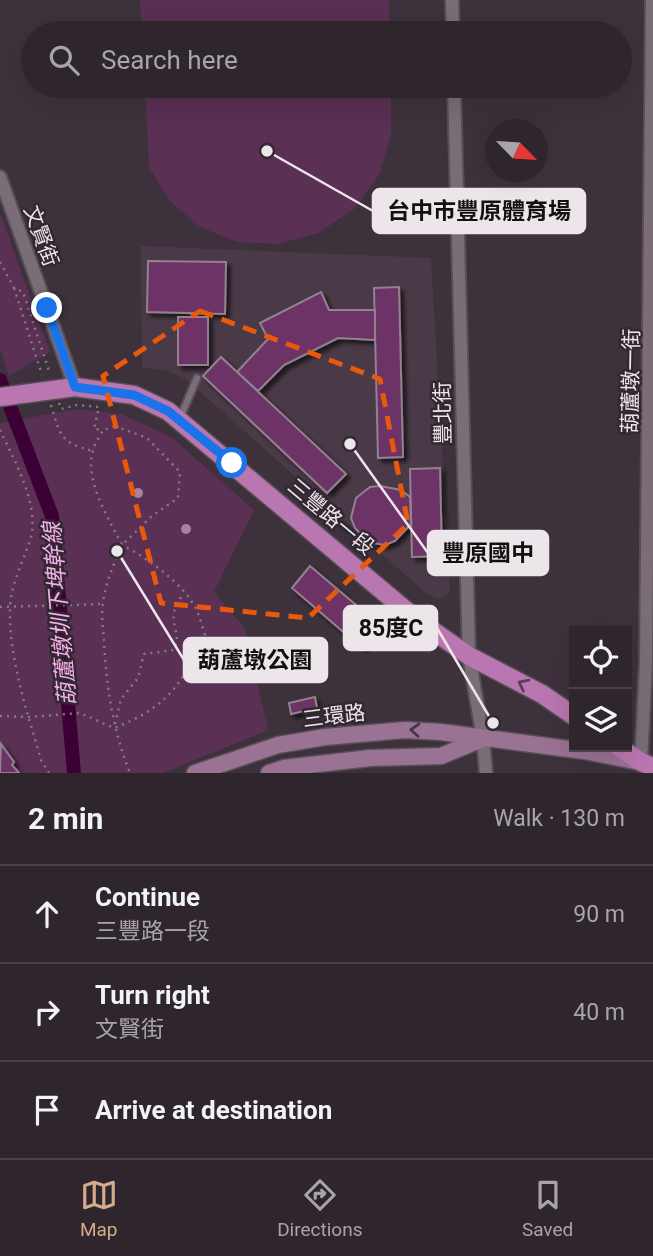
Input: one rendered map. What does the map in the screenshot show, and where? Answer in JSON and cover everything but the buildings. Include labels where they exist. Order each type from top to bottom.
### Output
[{"type":"main road","name":"三豐路一段","points":[[0,397],[75,387],[134,395],[168,411],[415,618],[468,656],[542,694],[569,713]]},
{"type":"main road","points":[[627,752],[647,764]]},
{"type":"street","points":[[452,0],[453,21]]},
{"type":"street","name":"葫蘆墩一街","points":[[647,764],[650,660],[652,0]]},
{"type":"street","name":"豐北街","points":[[454,98],[468,656],[483,738],[486,773]]},
{"type":"street","name":"文賢街","points":[[0,177],[75,387]]},
{"type":"street","name":"三環路","points":[[195,773],[278,745],[325,737],[405,730],[583,751],[647,764]]},
{"type":"street","points":[[278,745],[276,770],[370,758],[441,757],[483,738]]},
{"type":"lane","points":[[180,419],[197,378]]},
{"type":"path","points":[[14,288],[32,342]]},
{"type":"path","points":[[0,716],[80,713],[114,728],[141,718],[160,704],[182,681],[191,664],[205,635],[195,607],[175,582],[140,554],[122,545],[96,490],[92,468],[93,452],[103,430],[115,426],[147,438],[180,472],[178,498],[152,516],[122,545],[108,577],[102,604],[105,677],[114,728],[116,739],[130,773]]},
{"type":"path","points":[[0,430],[29,496],[32,533],[16,573],[10,606],[17,674],[41,760],[49,773]]},
{"type":"path","points":[[59,432],[71,446],[93,452]]},
{"type":"path","points":[[114,728],[121,699],[138,678],[144,654],[174,650],[177,636],[172,620],[177,603],[184,593]]},
{"type":"path","points":[[0,607],[102,604]]},
{"type":"highlighted area","points":[[200,311],[380,379],[408,524],[308,618],[161,603],[103,376]]},
{"type":"shaded area","points":[[140,0],[389,0],[390,21],[141,21]]},
{"type":"shaded area","points":[[146,98],[391,98],[391,134],[379,175],[354,209],[318,233],[277,244],[237,242],[200,227],[170,201],[149,167]]},
{"type":"shaded area","points":[[0,213],[50,352],[9,376],[0,348]]},
{"type":"shaded area","points":[[141,246],[431,258],[450,590],[447,595],[438,599],[427,594],[186,379],[165,370],[142,368]]},
{"type":"shaded area","points":[[78,409],[121,414],[171,437],[254,510],[214,592],[245,629],[268,730],[163,773],[0,773],[0,423]]},
{"type":"waterway","name":"葫蘆墩圳下埤幹線","points":[[0,380],[52,516],[74,773]]},
{"type":"place","name":"台中市豐原體育場","points":[[267,151]]},
{"type":"place","name":"豐原國中","points":[[350,444]]},
{"type":"place","name":"葫蘆墩公園","points":[[117,551]]},
{"type":"place","name":"85度C","points":[[493,723]]},
{"type":"route","points":[[47,308],[75,387],[134,395],[168,411],[232,463]]}]
